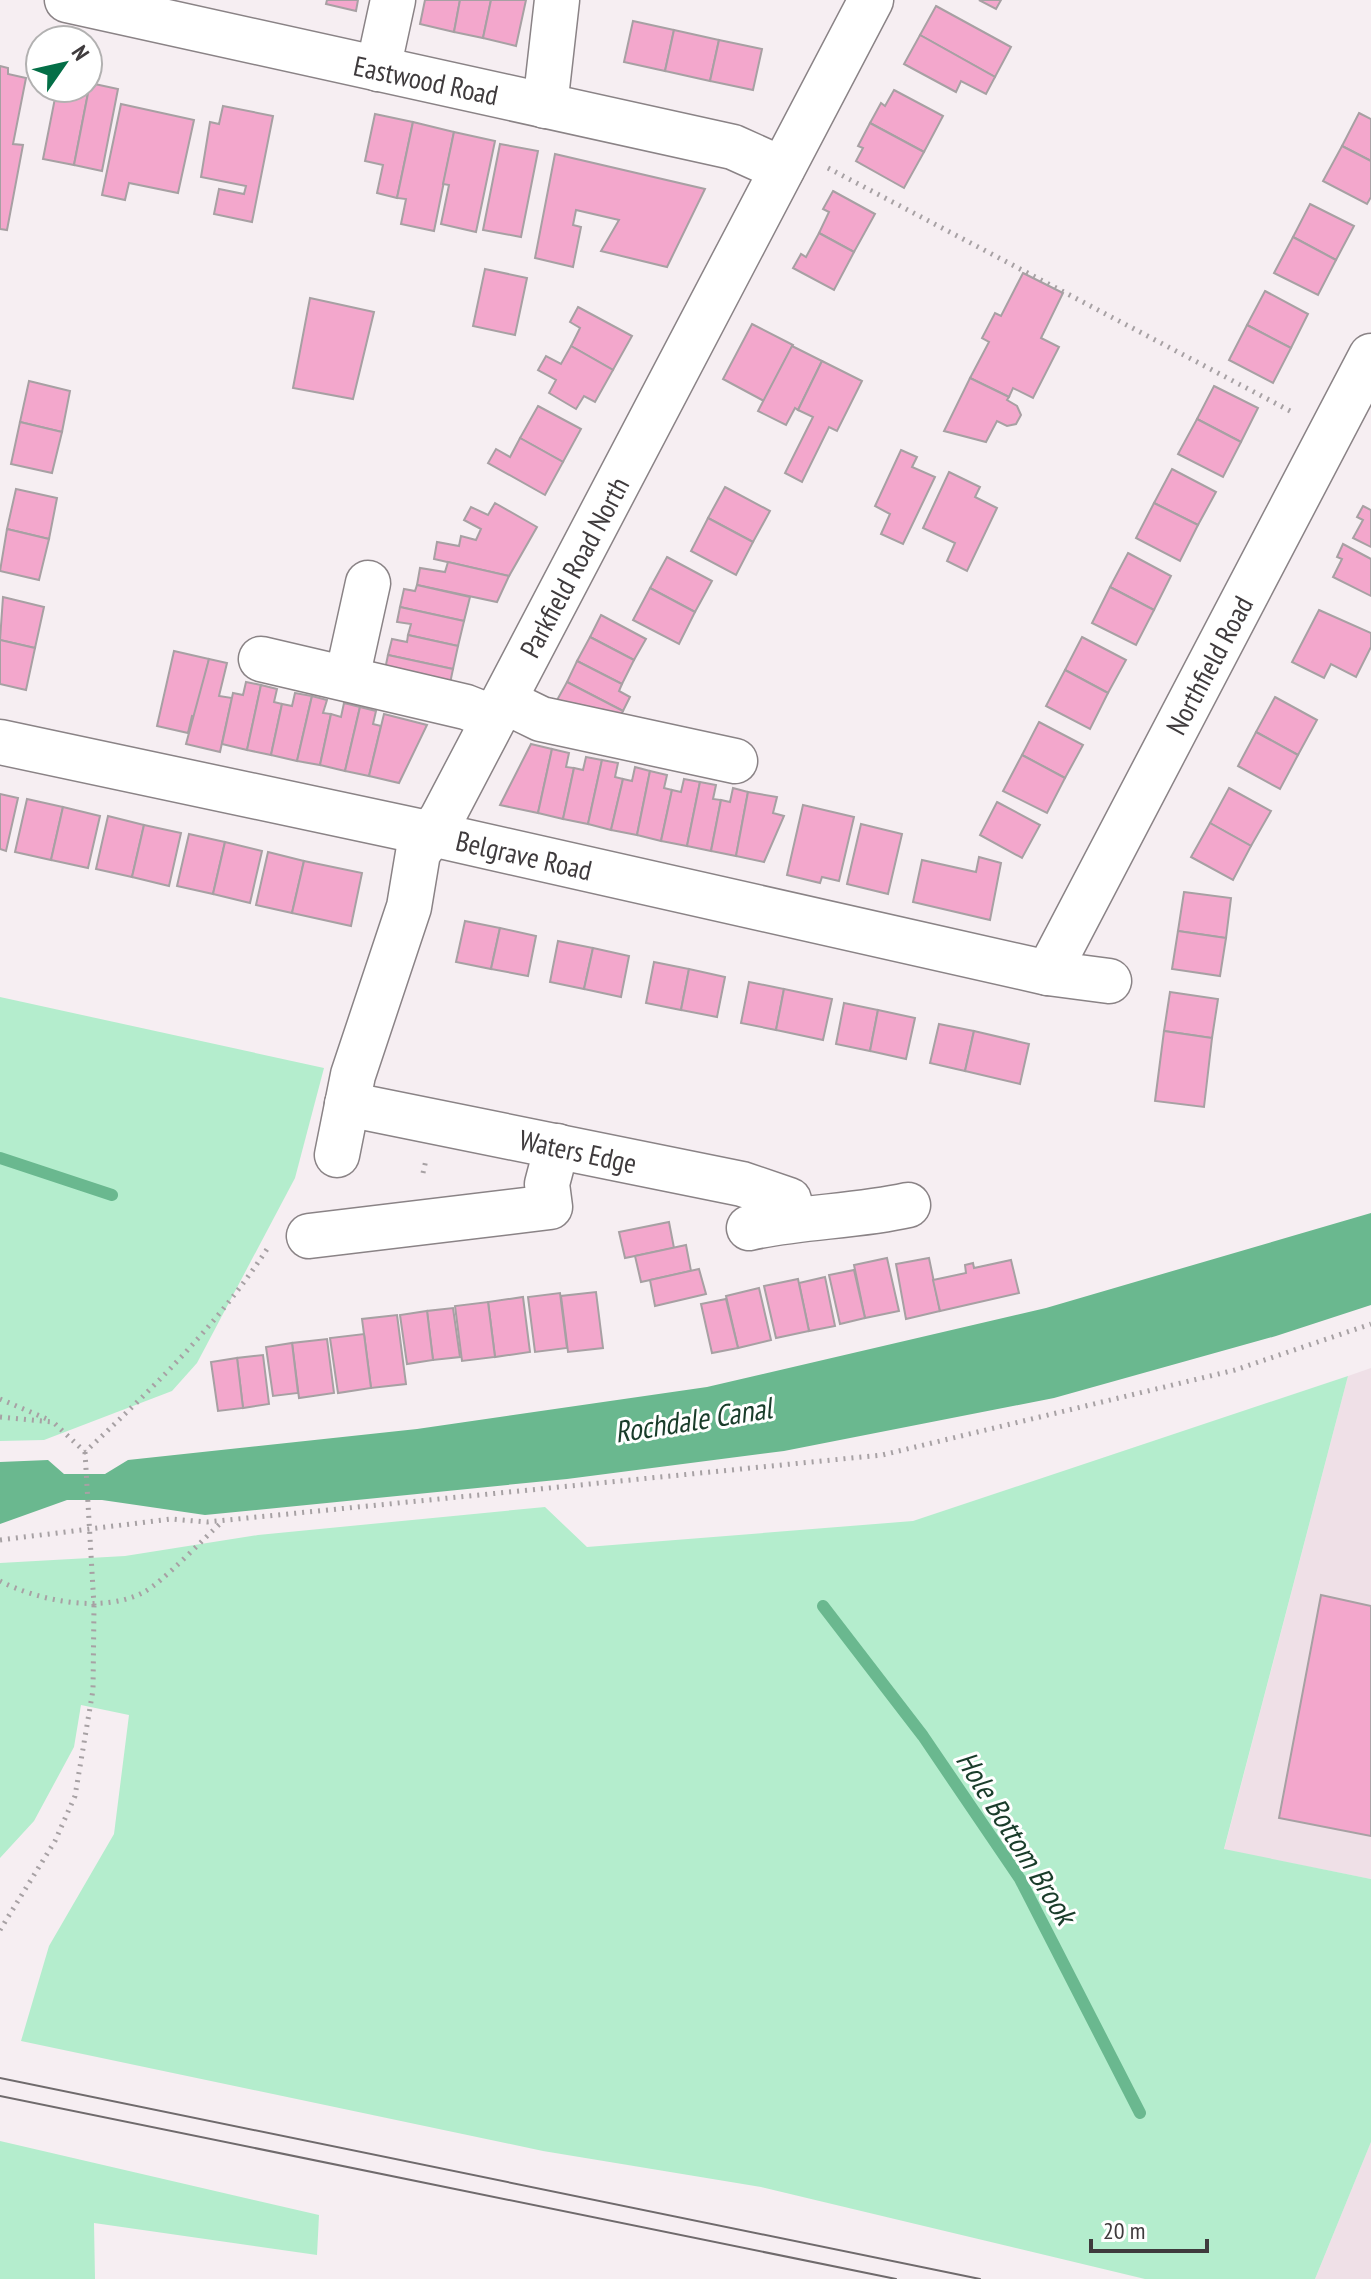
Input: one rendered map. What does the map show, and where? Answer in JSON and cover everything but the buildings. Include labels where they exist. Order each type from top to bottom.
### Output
[{"type":"street","points":[[378,69],[393,0]]},
{"type":"street","points":[[545,106],[557,0]]},
{"type":"street","name":"Parkfield Road North","points":[[337,1155],[353,1075],[409,907],[418,853],[432,834],[800,166],[871,0]]},
{"type":"street","name":"Eastwood Road","points":[[85,2],[733,147],[800,166]]},
{"type":"street","name":"Northfield Road","points":[[1048,973],[1371,356]]},
{"type":"street","points":[[347,678],[368,583]]},
{"type":"street","points":[[261,659],[466,707],[499,710],[735,761]]},
{"type":"street","name":"Belgrave Road","points":[[0,742],[432,834],[1048,973],[1109,981]]},
{"type":"street","name":"Waters Edge","points":[[347,1104],[742,1184],[789,1200],[793,1218]]},
{"type":"street","points":[[291,1238],[550,1207],[547,1184],[557,1146]]},
{"type":"street","points":[[749,1228],[793,1218],[878,1212],[908,1205]]},
{"type":"path","points":[[800,166],[1305,419]]},
{"type":"path","points":[[85,1452],[181,1360],[291,1238]]},
{"type":"path","points":[[0,1540],[171,1519],[223,1520],[882,1455],[1235,1370],[1371,1324]]},
{"type":"path","points":[[0,1399],[53,1422],[85,1452],[94,1606],[93,1690],[75,1796],[55,1841],[0,1930]]},
{"type":"path","points":[[0,1417],[53,1422]]},
{"type":"path","points":[[0,1581],[14,1588],[94,1606],[145,1592],[223,1520]]},
{"type":"shaded area","points":[[0,997],[324,1068],[295,1178],[197,1363],[172,1391],[44,1440],[0,1441]]},
{"type":"shaded area","points":[[1371,1368],[1371,1879],[1224,1850],[1348,1376]]},
{"type":"shaded area","points":[[1348,1376],[1224,1849],[1371,1879],[1371,2142],[1315,2279],[1145,2279],[761,2187],[543,2151],[21,2041],[49,1946],[114,1834],[129,1715],[81,1705],[74,1747],[34,1821],[0,1858],[0,1563],[125,1556],[258,1535],[545,1507],[587,1547],[913,1521]]},
{"type":"shaded area","points":[[0,2141],[319,2215],[317,2255],[94,2223],[95,2279],[0,2279]]},
{"type":"shaded area","points":[[1371,2142],[1371,2279],[1315,2279]]},
{"type":"water","name":"Rochdale Canal","points":[[1371,1213],[1371,1305],[1276,1336],[1054,1398],[784,1451],[567,1479],[205,1515],[102,1500],[67,1500],[0,1524],[0,1462],[48,1460],[64,1474],[105,1474],[128,1460],[417,1429],[707,1387],[1046,1308]]},
{"type":"waterway","points":[[0,1158],[112,1195]]},
{"type":"waterway","name":"Hole Bottom Brook","points":[[823,1606],[923,1736],[1020,1879],[1140,2113]]},
{"type":"tram line","points":[[0,2078],[980,2279]]},
{"type":"tram line","points":[[0,2096],[896,2279]]}]
